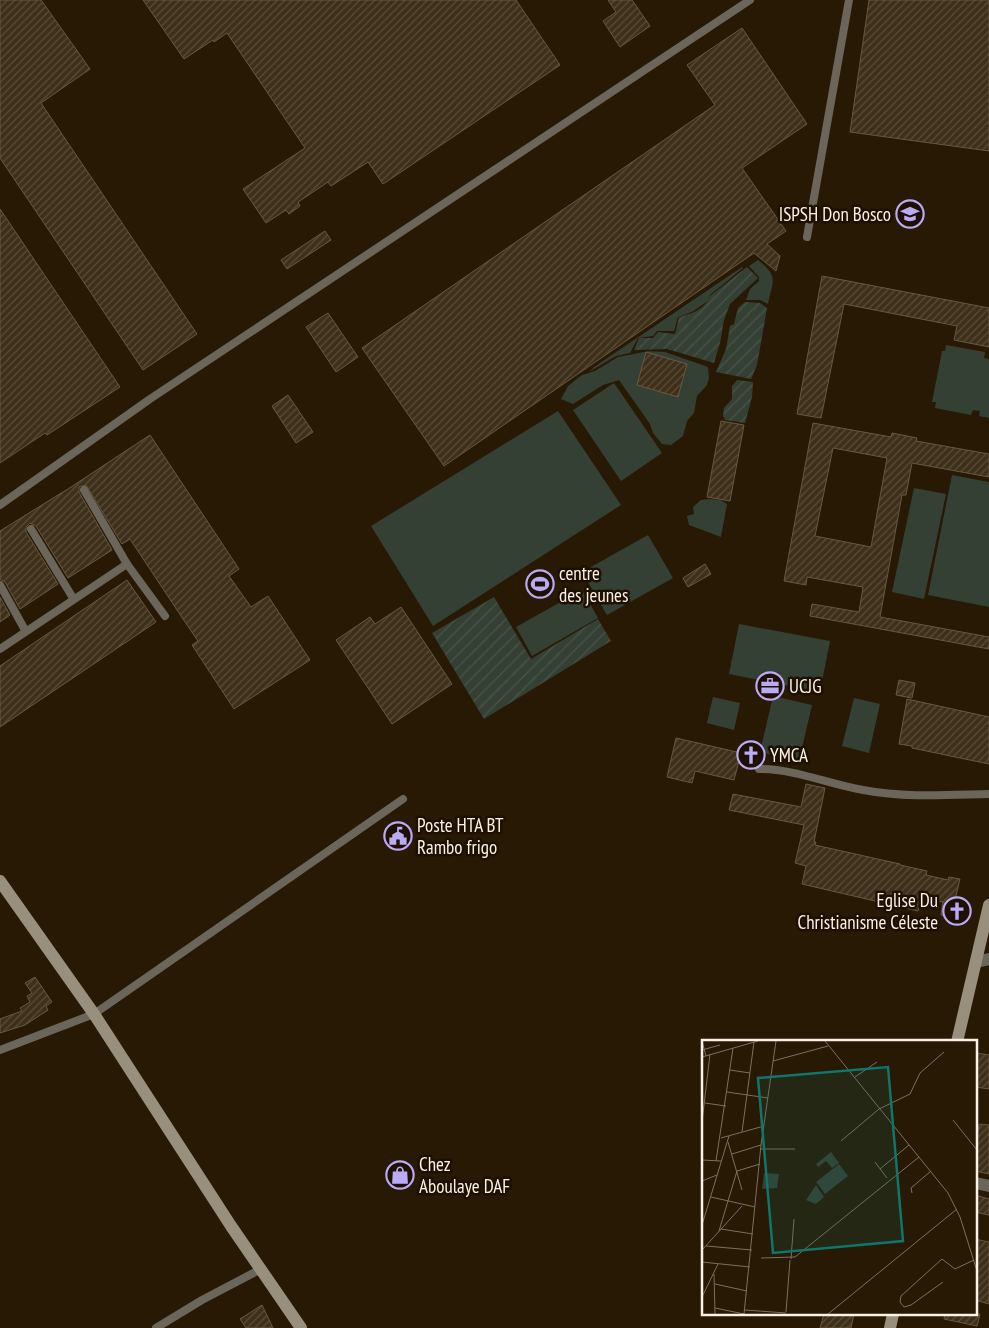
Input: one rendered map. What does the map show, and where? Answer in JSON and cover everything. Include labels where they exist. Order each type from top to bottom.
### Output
[{"type":"main road","points":[[0,881],[94,1014],[300,1328]]},
{"type":"main road","points":[[957,1040],[989,905]]},
{"type":"street","points":[[976,962],[989,960]]},
{"type":"street","points":[[976,1183],[989,1186]]},
{"type":"lane","points":[[0,505],[150,399],[750,0]]},
{"type":"lane","points":[[807,237],[849,0]]},
{"type":"lane","points":[[84,490],[127,564],[165,616]]},
{"type":"lane","points":[[31,529],[73,598]]},
{"type":"lane","points":[[0,649],[73,598],[127,564]]},
{"type":"lane","points":[[0,585],[26,630]]},
{"type":"lane","points":[[758,769],[773,769],[795,773],[861,790],[896,795],[989,794]]},
{"type":"lane","points":[[0,1050],[94,1014],[403,799]]},
{"type":"lane","points":[[156,1328],[202,1300],[261,1269]]},
{"type":"green space","points":[[758,260],[769,271],[773,279],[768,304],[760,300],[746,300],[750,289],[759,281],[759,277],[749,266]]},
{"type":"green space","points":[[742,267],[710,295],[708,301],[692,312],[678,317],[674,331],[657,331],[653,336],[638,338],[630,353],[616,356],[589,372],[594,367]]},
{"type":"green space","points":[[747,267],[758,278],[730,304],[724,320],[714,363],[667,349],[634,350],[639,338],[653,338],[658,332],[675,334],[679,317],[702,308],[710,296]]},
{"type":"green space","points":[[745,302],[760,303],[767,308],[757,365],[751,379],[716,372],[726,349],[730,326],[734,324],[738,308]]},
{"type":"green space","points":[[946,345],[985,352],[984,358],[989,359],[989,418],[979,416],[980,411],[973,410],[971,415],[935,408],[936,402],[932,402],[942,351],[945,351]]},
{"type":"green space","points":[[649,351],[665,352],[708,367],[709,378],[707,385],[697,396],[694,413],[687,421],[683,436],[671,445],[662,444],[653,433],[650,424],[619,380],[603,385],[573,404],[561,399],[568,386],[582,375],[595,371],[618,357]]},
{"type":"green space","points":[[737,380],[753,382],[752,397],[745,423],[725,420],[723,416],[724,408],[732,399],[732,386]]},
{"type":"green space","points":[[614,383],[662,453],[621,481],[573,410]]},
{"type":"green space","points":[[558,411],[621,505],[433,626],[371,526]]},
{"type":"green space","points":[[952,475],[989,482],[989,607],[928,595]]},
{"type":"green space","points":[[914,488],[946,494],[924,599],[892,592]]},
{"type":"green space","points":[[701,500],[720,500],[727,504],[721,537],[689,525],[687,516],[694,514],[693,507]]},
{"type":"green space","points":[[648,535],[673,578],[607,615],[582,572]]},
{"type":"green space","points":[[582,590],[598,618],[532,656],[516,627]]},
{"type":"green space","points":[[494,597],[531,659],[598,619],[611,641],[484,719],[432,633]]},
{"type":"green space","points":[[739,624],[830,641],[820,692],[729,674]]},
{"type":"green space","points":[[773,696],[812,705],[799,761],[760,752]]},
{"type":"green space","points":[[713,697],[740,703],[734,730],[707,723]]},
{"type":"green space","points":[[854,698],[880,704],[869,753],[842,746]]},
{"type":"building","points":[[0,0],[41,0],[90,69],[41,103],[197,334],[143,370],[0,158]]},
{"type":"building","points":[[143,0],[516,0],[560,65],[383,184],[368,162],[331,186],[328,182],[298,202],[300,206],[289,214],[286,210],[266,223],[243,189],[305,148],[227,33],[184,59]]},
{"type":"building","points":[[608,0],[632,0],[650,26],[620,47],[603,21],[616,12]]},
{"type":"building","points":[[869,0],[989,0],[989,151],[850,132]]},
{"type":"building","points":[[742,28],[807,124],[742,168],[786,231],[767,244],[780,256],[776,271],[754,253],[444,466],[362,348],[715,105],[687,65]]},
{"type":"building","points":[[0,209],[120,387],[0,463]]},
{"type":"building","points":[[325,231],[331,240],[287,269],[281,260]]},
{"type":"building","points":[[822,276],[989,308],[989,347],[954,340],[957,326],[844,304],[821,418],[797,414]]},
{"type":"building","points":[[328,313],[358,357],[336,372],[306,327]]},
{"type":"building","points":[[646,352],[687,364],[678,397],[637,385]]},
{"type":"building","points":[[288,395],[313,432],[296,443],[272,406]]},
{"type":"building","points":[[721,421],[744,425],[730,501],[707,497]]},
{"type":"building","points":[[813,423],[891,437],[892,433],[917,438],[916,441],[989,454],[989,477],[912,463],[906,495],[902,495],[880,617],[989,637],[989,649],[810,616],[812,604],[859,612],[863,587],[807,577],[806,585],[784,581]],"holes":[[[833,448],[887,458],[871,547],[815,536]]]},
{"type":"building","points":[[150,435],[239,569],[229,576],[251,607],[268,596],[310,660],[234,709],[192,645],[198,641],[130,539],[122,544],[86,485],[79,487],[79,492],[112,550],[68,578],[36,526],[30,523],[26,527],[26,532],[58,584],[20,609],[5,582],[0,579],[0,531]]},
{"type":"building","points":[[705,564],[711,574],[688,587],[683,578]]},
{"type":"building","points":[[127,580],[156,622],[0,727],[0,666]]},
{"type":"building","points":[[0,597],[10,615],[0,622]]},
{"type":"building","points":[[401,607],[452,684],[392,724],[336,640],[370,617],[375,624]]},
{"type":"building","points":[[899,680],[915,683],[912,698],[896,695]]},
{"type":"building","points":[[907,699],[989,717],[989,764],[899,744]]},
{"type":"building","points":[[676,738],[741,753],[734,780],[695,771],[692,783],[667,777]]},
{"type":"building","points":[[806,784],[825,788],[814,842],[816,842],[815,845],[927,871],[926,875],[948,880],[949,877],[960,879],[951,917],[941,915],[943,902],[922,898],[918,911],[802,884],[806,866],[795,863],[804,825],[729,810],[733,794],[801,807]]},
{"type":"building","points":[[35,977],[52,1002],[46,1006],[48,1010],[25,1025],[0,1033],[0,1019],[22,1011],[20,1008],[30,1002],[27,996],[32,993],[25,983]]},
{"type":"building","points":[[977,1053],[989,1055],[989,1089],[976,1087]]},
{"type":"building","points":[[979,1124],[989,1125],[989,1174],[976,1171],[976,1144]]},
{"type":"building","points":[[976,1195],[989,1199],[989,1215],[976,1212]]},
{"type":"building","points":[[976,1239],[989,1242],[989,1304],[976,1300]]},
{"type":"building","points":[[262,1305],[273,1328],[246,1328],[240,1319]]},
{"type":"building","points":[[976,1314],[980,1314],[977,1326],[944,1319],[945,1316],[976,1316]]},
{"type":"building","points":[[823,1316],[854,1316],[851,1328],[820,1328]]},
{"type":"place","name":"ISPSH Don Bosco","points":[[910,214]]},
{"type":"place","name":"centre des jeunes","points":[[540,584]]},
{"type":"place","name":"UCJG","points":[[770,686]]},
{"type":"place","name":"YMCA","points":[[751,755]]},
{"type":"place","name":"Poste HTA BT Rambo frigo","points":[[398,836]]},
{"type":"place","name":"Eglise Du Christianisme Céleste","points":[[957,911]]},
{"type":"place","name":"Chez Aboulaye DAF","points":[[400,1175]]}]
